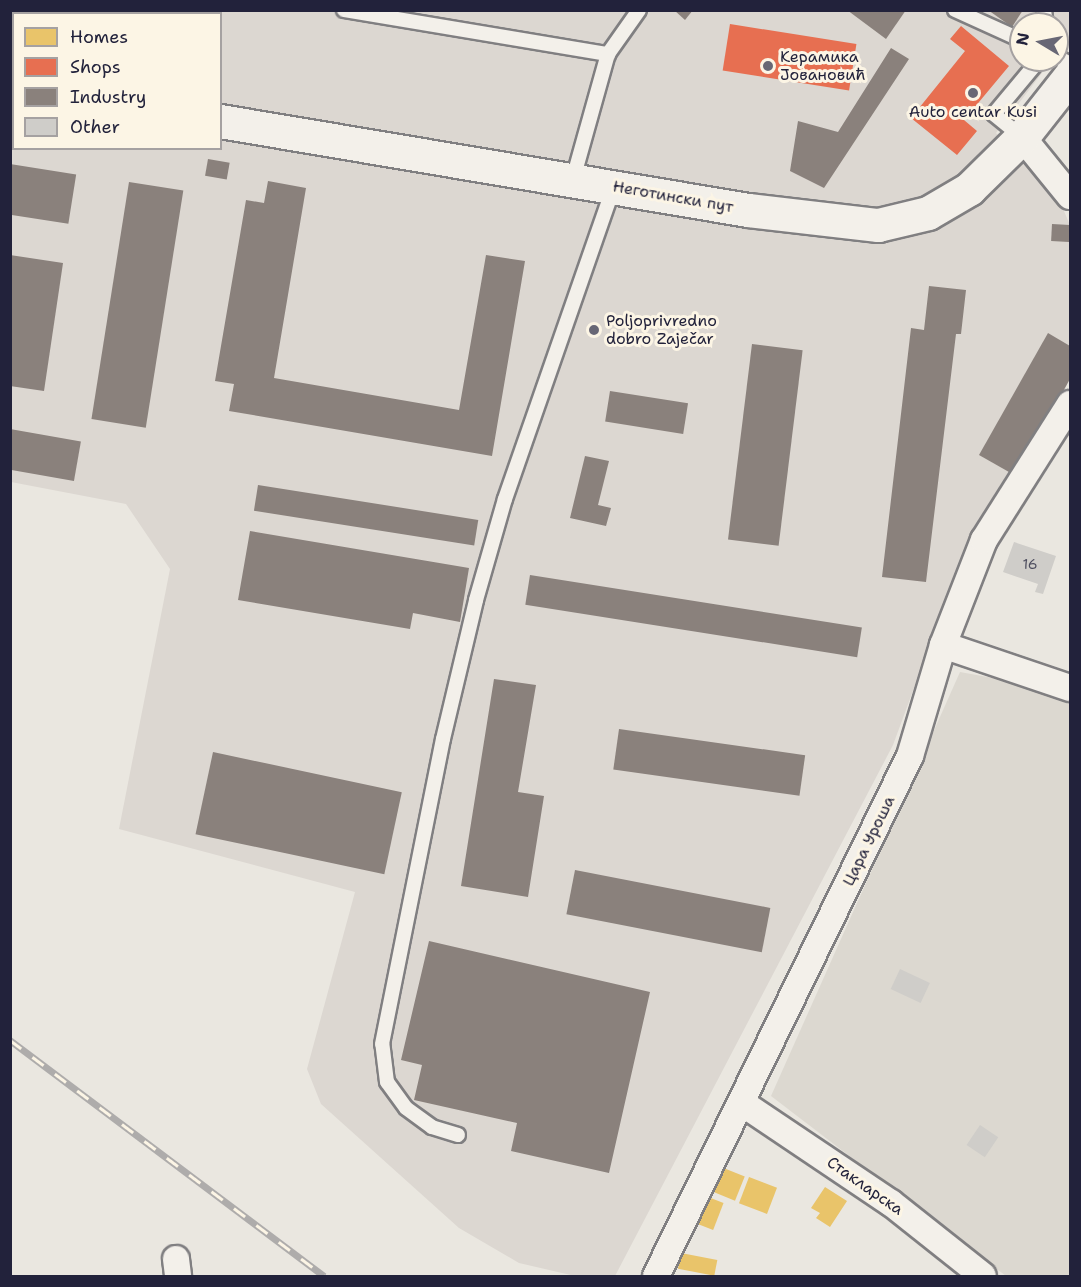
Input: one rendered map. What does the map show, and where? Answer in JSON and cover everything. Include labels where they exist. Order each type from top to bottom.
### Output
[{"type":"street","name":"Неготински пут","points":[[222,121],[748,210],[878,225],[928,213],[969,189],[1022,137],[1071,76]]},
{"type":"street","points":[[1022,137],[1071,196]]},
{"type":"street","name":"Цара Уроша","points":[[656,1276],[910,756],[943,645],[984,540],[1071,404]]},
{"type":"street","points":[[943,645],[1071,688]]},
{"type":"street","name":"Стакларска","points":[[742,1103],[891,1203],[983,1276]]},
{"type":"lane","points":[[344,10],[608,54]]},
{"type":"lane","points":[[573,179],[608,54],[639,10]]},
{"type":"lane","points":[[955,10],[1009,35]]},
{"type":"lane","points":[[1022,137],[994,114],[1028,72]]},
{"type":"lane","points":[[458,1135],[432,1127],[406,1108],[387,1082],[382,1044],[443,739],[476,600],[509,488],[614,186]]},
{"type":"shaded area","points":[[10,11],[1070,11],[1069,37],[1069,12],[1009,12],[1009,72],[1043,72],[996,133],[1060,202],[1070,225],[1070,367],[966,547],[893,745],[615,1276],[575,1276],[519,1263],[459,1228],[321,1104],[307,1069],[355,892],[119,829],[170,569],[126,504],[11,482]]},
{"type":"shaded area","points":[[960,672],[1070,692],[1070,1276],[1006,1276],[771,1096]]},
{"type":"building: Homes","points":[[716,1165],[745,1177],[735,1201],[706,1189]]},
{"type":"building: Homes","points":[[749,1177],[777,1188],[767,1214],[739,1203]]},
{"type":"building: Homes","points":[[825,1187],[847,1201],[830,1227],[816,1218],[820,1213],[811,1208]]},
{"type":"building: Homes","points":[[703,1195],[724,1203],[713,1230],[693,1222]]},
{"type":"building: Homes","points":[[681,1253],[717,1260],[714,1276],[678,1269]]},
{"type":"building: Shops","points":[[730,24],[856,44],[849,90],[723,70]]},
{"type":"building: Shops","points":[[961,26],[1009,66],[964,120],[977,131],[957,155],[911,118],[965,51],[950,39]]},
{"type":"building: Industry","points":[[674,10],[693,10],[685,20]]},
{"type":"building: Industry","points":[[847,10],[906,10],[886,39]]},
{"type":"building: Industry","points":[[988,10],[1023,10],[1009,12],[1009,25]]},
{"type":"building: Industry","points":[[891,48],[909,59],[824,188],[790,171],[798,121],[838,132]]},
{"type":"building: Industry","points":[[208,159],[230,163],[227,180],[205,176]]},
{"type":"building: Industry","points":[[10,164],[76,174],[68,224],[10,215]]},
{"type":"building: Industry","points":[[268,181],[306,188],[274,378],[459,410],[486,255],[525,261],[492,456],[229,411],[234,384],[215,381],[246,200],[264,203]]},
{"type":"building: Industry","points":[[129,182],[183,191],[146,428],[91,419]]},
{"type":"building: Industry","points":[[1052,224],[1070,225],[1069,242],[1051,241]]},
{"type":"building: Industry","points":[[10,255],[63,263],[44,391],[10,386]]},
{"type":"building: Industry","points":[[929,286],[966,290],[961,334],[956,334],[926,582],[882,577],[911,328],[924,330]]},
{"type":"building: Industry","points":[[1048,333],[1070,346],[1070,379],[1016,476],[979,455]]},
{"type":"building: Industry","points":[[752,344],[803,350],[779,546],[728,540]]},
{"type":"building: Industry","points":[[610,391],[688,403],[683,434],[605,422]]},
{"type":"building: Industry","points":[[10,429],[81,442],[74,481],[10,470]]},
{"type":"building: Industry","points":[[585,456],[609,461],[598,505],[611,508],[606,526],[570,518]]},
{"type":"building: Industry","points":[[258,485],[478,520],[474,546],[254,511]]},
{"type":"building: Industry","points":[[250,531],[469,568],[460,622],[413,613],[410,629],[238,600]]},
{"type":"building: Industry","points":[[530,575],[862,628],[857,657],[525,605]]},
{"type":"building: Industry","points":[[494,679],[536,685],[518,792],[544,796],[528,897],[461,886]]},
{"type":"building: Industry","points":[[619,729],[805,755],[799,796],[613,770]]},
{"type":"building: Industry","points":[[213,752],[402,792],[384,874],[196,834]]},
{"type":"building: Industry","points":[[575,870],[770,908],[762,952],[566,914]]},
{"type":"building: Industry","points":[[429,941],[650,992],[609,1173],[511,1151],[517,1123],[414,1100],[422,1065],[401,1060]]},
{"type":"building: Other","points":[[1014,542],[1056,556],[1043,594],[1035,592],[1038,584],[1003,572]]},
{"type":"building: Other","points":[[900,969],[930,983],[921,1003],[891,989]]},
{"type":"building: Other","points":[[980,1125],[998,1137],[985,1157],[967,1145]]},
{"type":"railway","points":[[10,1040],[324,1276]]},
{"type":"place","name":"Керамика Јовановић","points":[[768,66]]},
{"type":"place","name":"Auto centar Kusi","points":[[973,93]]},
{"type":"place","name":"Poljoprivredno dobro Zaječar","points":[[594,330]]}]
